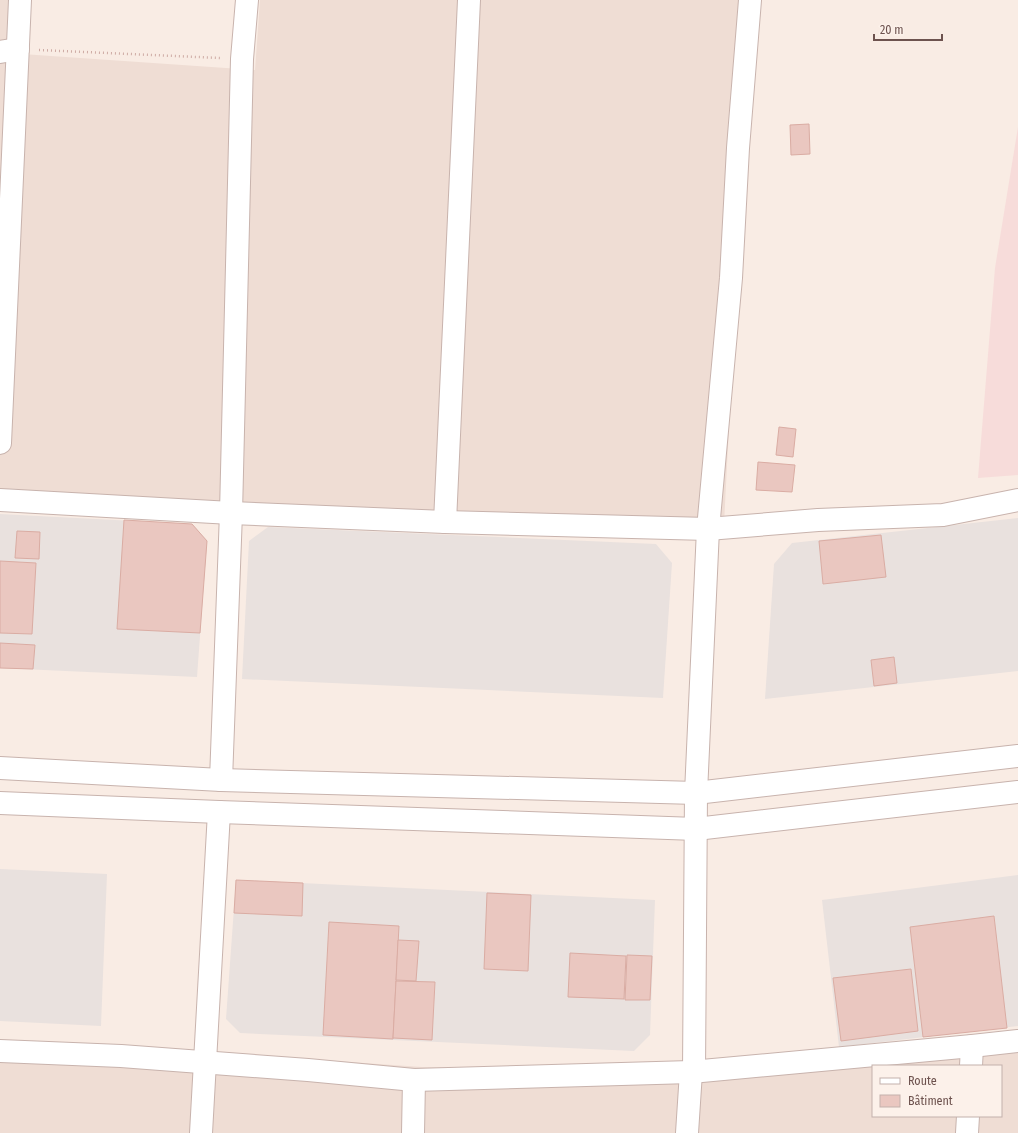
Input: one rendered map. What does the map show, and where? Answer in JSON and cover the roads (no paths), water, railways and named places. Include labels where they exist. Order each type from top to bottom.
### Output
[{"type":"street","points":[[0,443],[9,50],[20,0]]},
{"type":"street","points":[[221,780],[231,513],[242,60],[247,0]]},
{"type":"street","points":[[445,522],[469,0]]},
{"type":"street","points":[[687,1133],[691,1072],[694,1072],[696,793],[708,529],[731,278],[738,148],[750,0]]},
{"type":"street","points":[[0,500],[231,513],[445,522],[708,529],[818,520],[943,515],[1018,500]]},
{"type":"street","points":[[0,768],[221,780],[696,793],[1018,756]]},
{"type":"street","points":[[0,803],[696,829],[1018,792]]},
{"type":"street","points":[[201,1133],[219,812]]},
{"type":"street","points":[[0,1051],[204,1062],[414,1080],[691,1072],[971,1056],[1018,1041]]},
{"type":"street","points":[[412,1133],[414,1080]]},
{"type":"street","points":[[967,1133],[968,1117]]}]
